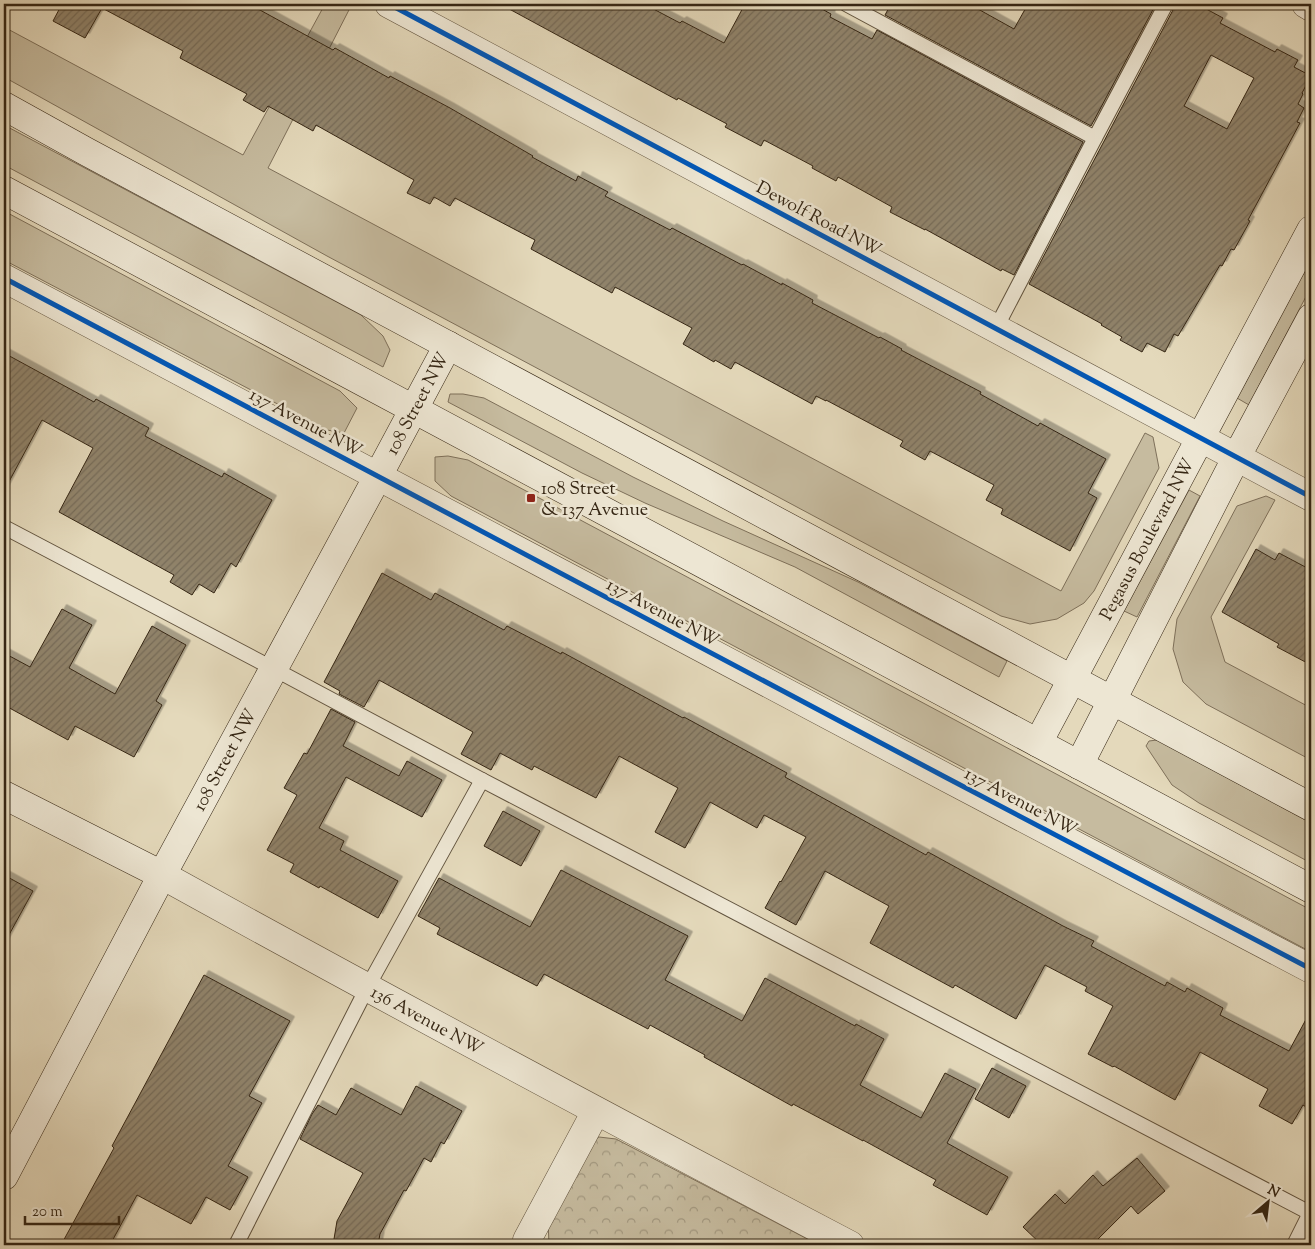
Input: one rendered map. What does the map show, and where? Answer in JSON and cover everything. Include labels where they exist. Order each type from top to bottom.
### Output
[{"type":"street","points":[[1306,4],[1311,7]]},
{"type":"street","name":"Dewolf Road NW","points":[[402,7],[1311,498]]},
{"type":"street","points":[[4,106],[1311,806]]},
{"type":"street","points":[[4,190],[1311,889]]},
{"type":"street","name":"Pegasus Boulevard NW","points":[[1038,743],[1311,230]]},
{"type":"street","name":"137 Avenue NW","points":[[4,278],[947,778],[1311,968]]},
{"type":"street","points":[[1079,765],[1236,458],[1311,318]]},
{"type":"street","name":"108 Street NW","points":[[4,1176],[162,875],[448,345]]},
{"type":"street","name":"136 Avenue NW","points":[[4,795],[162,875],[367,988],[850,1245]]},
{"type":"street","points":[[529,1245],[527,1240],[596,1111]]},
{"type":"lane","points":[[846,4],[1095,138]]},
{"type":"lane","points":[[996,328],[1166,4]]},
{"type":"lane","points":[[4,527],[482,780],[1311,1212],[1294,1245]]},
{"type":"lane","points":[[236,1245],[367,988],[482,780]]},
{"type":"green space","points":[[325,4],[346,4],[351,6],[268,168],[1061,591],[1145,433],[1153,437],[1159,468],[1094,591],[1084,603],[1057,619],[1030,624],[1001,616],[327,256],[4,77],[4,27],[243,155]]},
{"type":"green space","points":[[4,125],[361,315],[383,336],[390,350],[383,367],[4,165]]},
{"type":"green space","points":[[4,211],[340,391],[357,408],[344,433],[327,430],[4,260]]},
{"type":"green space","points":[[1311,259],[1311,287],[1249,405],[1237,398]]},
{"type":"green space","points":[[450,394],[463,394],[484,398],[633,477],[723,521],[858,582],[1007,661],[999,677],[795,567],[645,503],[582,473],[448,402]]},
{"type":"green space","points":[[448,456],[468,460],[1311,910],[1311,952],[451,496],[435,481],[435,457]]},
{"type":"green space","points":[[1189,490],[1200,496],[1137,617],[1124,611]]},
{"type":"green space","points":[[1266,496],[1275,500],[1211,617],[1225,662],[1311,708],[1311,760],[1206,704],[1183,682],[1173,649],[1177,619],[1237,506]]},
{"type":"green space","points":[[1157,740],[1311,823],[1311,863],[1199,803],[1172,785],[1146,746],[1149,741]]},
{"type":"green space","points":[[599,1137],[616,1139],[819,1245],[549,1245],[548,1219],[587,1145]]},
{"type":"building","points":[[62,4],[249,4],[333,50],[335,48],[389,78],[390,76],[450,108],[576,181],[578,176],[608,192],[605,196],[670,230],[672,228],[782,285],[782,283],[813,300],[812,303],[880,337],[981,392],[980,394],[1038,426],[1040,423],[1106,459],[1088,493],[1097,498],[1070,551],[1001,514],[1003,509],[986,500],[994,485],[930,451],[925,460],[900,446],[903,441],[826,400],[816,396],[812,404],[735,362],[731,369],[715,360],[714,362],[683,344],[692,328],[615,287],[612,293],[531,249],[535,240],[455,198],[450,206],[434,197],[430,204],[407,193],[414,180],[316,125],[313,131],[268,106],[264,112],[243,100],[247,94],[180,58],[183,51],[102,8],[85,38],[53,21]]},
{"type":"building","points":[[500,4],[644,4],[724,43],[745,4],[813,4],[831,14],[830,17],[872,39],[877,30],[1083,142],[1014,275],[1002,269],[1001,271],[890,212],[892,207],[838,177],[836,181],[812,168],[813,166],[764,140],[761,146],[725,127],[727,124],[678,98],[677,100]]},
{"type":"building","points":[[891,4],[969,4],[1014,29],[1028,4],[1156,4],[1091,126],[885,15]]},
{"type":"building","points":[[1175,4],[1197,4],[1223,18],[1220,23],[1275,52],[1277,49],[1298,60],[1294,67],[1311,76],[1298,104],[1304,108],[1297,122],[1300,123],[1234,250],[1231,249],[1222,266],[1220,265],[1178,336],[1174,334],[1165,352],[1147,343],[1142,352],[1120,340],[1122,337],[1102,324],[1029,284]],"holes":[[[1211,55],[1254,78],[1227,129],[1184,106]]]},
{"type":"building","points":[[4,353],[94,402],[96,399],[149,428],[145,436],[222,477],[224,473],[272,500],[236,567],[231,563],[214,593],[199,584],[192,595],[170,582],[174,575],[59,512],[93,448],[42,420],[4,491]]},
{"type":"building","points":[[1256,549],[1275,560],[1279,553],[1311,570],[1311,665],[1277,647],[1279,644],[1222,612]]},
{"type":"building","points":[[382,573],[431,600],[435,593],[504,630],[507,626],[561,654],[562,652],[787,773],[785,777],[926,855],[928,852],[1094,941],[1091,946],[1165,986],[1167,982],[1185,992],[1187,988],[1223,1008],[1220,1015],[1289,1051],[1311,1010],[1311,1110],[1303,1105],[1292,1124],[1259,1106],[1268,1089],[1200,1052],[1175,1100],[1114,1066],[1088,1054],[1113,1006],[1085,991],[1087,987],[1045,965],[1016,1019],[955,985],[953,988],[870,943],[889,906],[825,871],[796,925],[765,908],[806,837],[764,815],[757,828],[710,802],[685,848],[655,832],[678,788],[619,756],[596,798],[534,766],[532,770],[500,753],[491,770],[461,754],[473,732],[379,680],[364,707],[339,694],[340,691],[324,682]]},
{"type":"building","points":[[62,609],[92,625],[69,668],[115,694],[152,626],[186,645],[156,701],[162,705],[134,757],[75,726],[68,740],[4,705],[4,653],[30,667]]},
{"type":"building","points":[[331,709],[355,722],[343,746],[399,776],[407,761],[442,780],[422,817],[346,777],[319,828],[344,841],[340,850],[398,881],[378,918],[290,872],[294,864],[267,850],[297,795],[284,788],[304,753],[307,754]]},
{"type":"building","points":[[503,811],[540,831],[521,866],[484,846]]},
{"type":"building","points":[[561,870],[688,936],[665,980],[742,1021],[765,978],[855,1026],[856,1024],[884,1039],[860,1085],[921,1118],[945,1073],[976,1089],[947,1143],[1008,1177],[987,1215],[933,1185],[936,1180],[793,1104],[792,1106],[650,1025],[648,1029],[544,974],[537,986],[437,934],[440,928],[418,916],[439,878],[530,927]]},
{"type":"building","points":[[4,875],[33,891],[4,944]]},
{"type":"building","points":[[204,975],[290,1021],[249,1096],[262,1103],[228,1166],[248,1177],[230,1210],[206,1197],[191,1224],[137,1195],[110,1245],[61,1245],[114,1148],[112,1146]]},
{"type":"building","points":[[992,1068],[1026,1086],[1009,1118],[975,1099]]},
{"type":"building","points":[[416,1086],[462,1111],[444,1144],[441,1142],[431,1162],[424,1158],[380,1234],[378,1245],[333,1245],[337,1221],[363,1173],[300,1139],[312,1114],[318,1105],[336,1115],[351,1088],[401,1115]]},
{"type":"building","points":[[1137,1158],[1165,1191],[1138,1214],[1131,1206],[1092,1245],[1042,1245],[1023,1227],[1055,1194],[1065,1204],[1093,1175],[1103,1186]]},
{"type":"cycle path","points":[[389,4],[1311,497]]},
{"type":"cycle path","points":[[4,278],[1311,969]]},
{"type":"place","name":"108 Street & 137 Avenue","points":[[531,498]]}]
